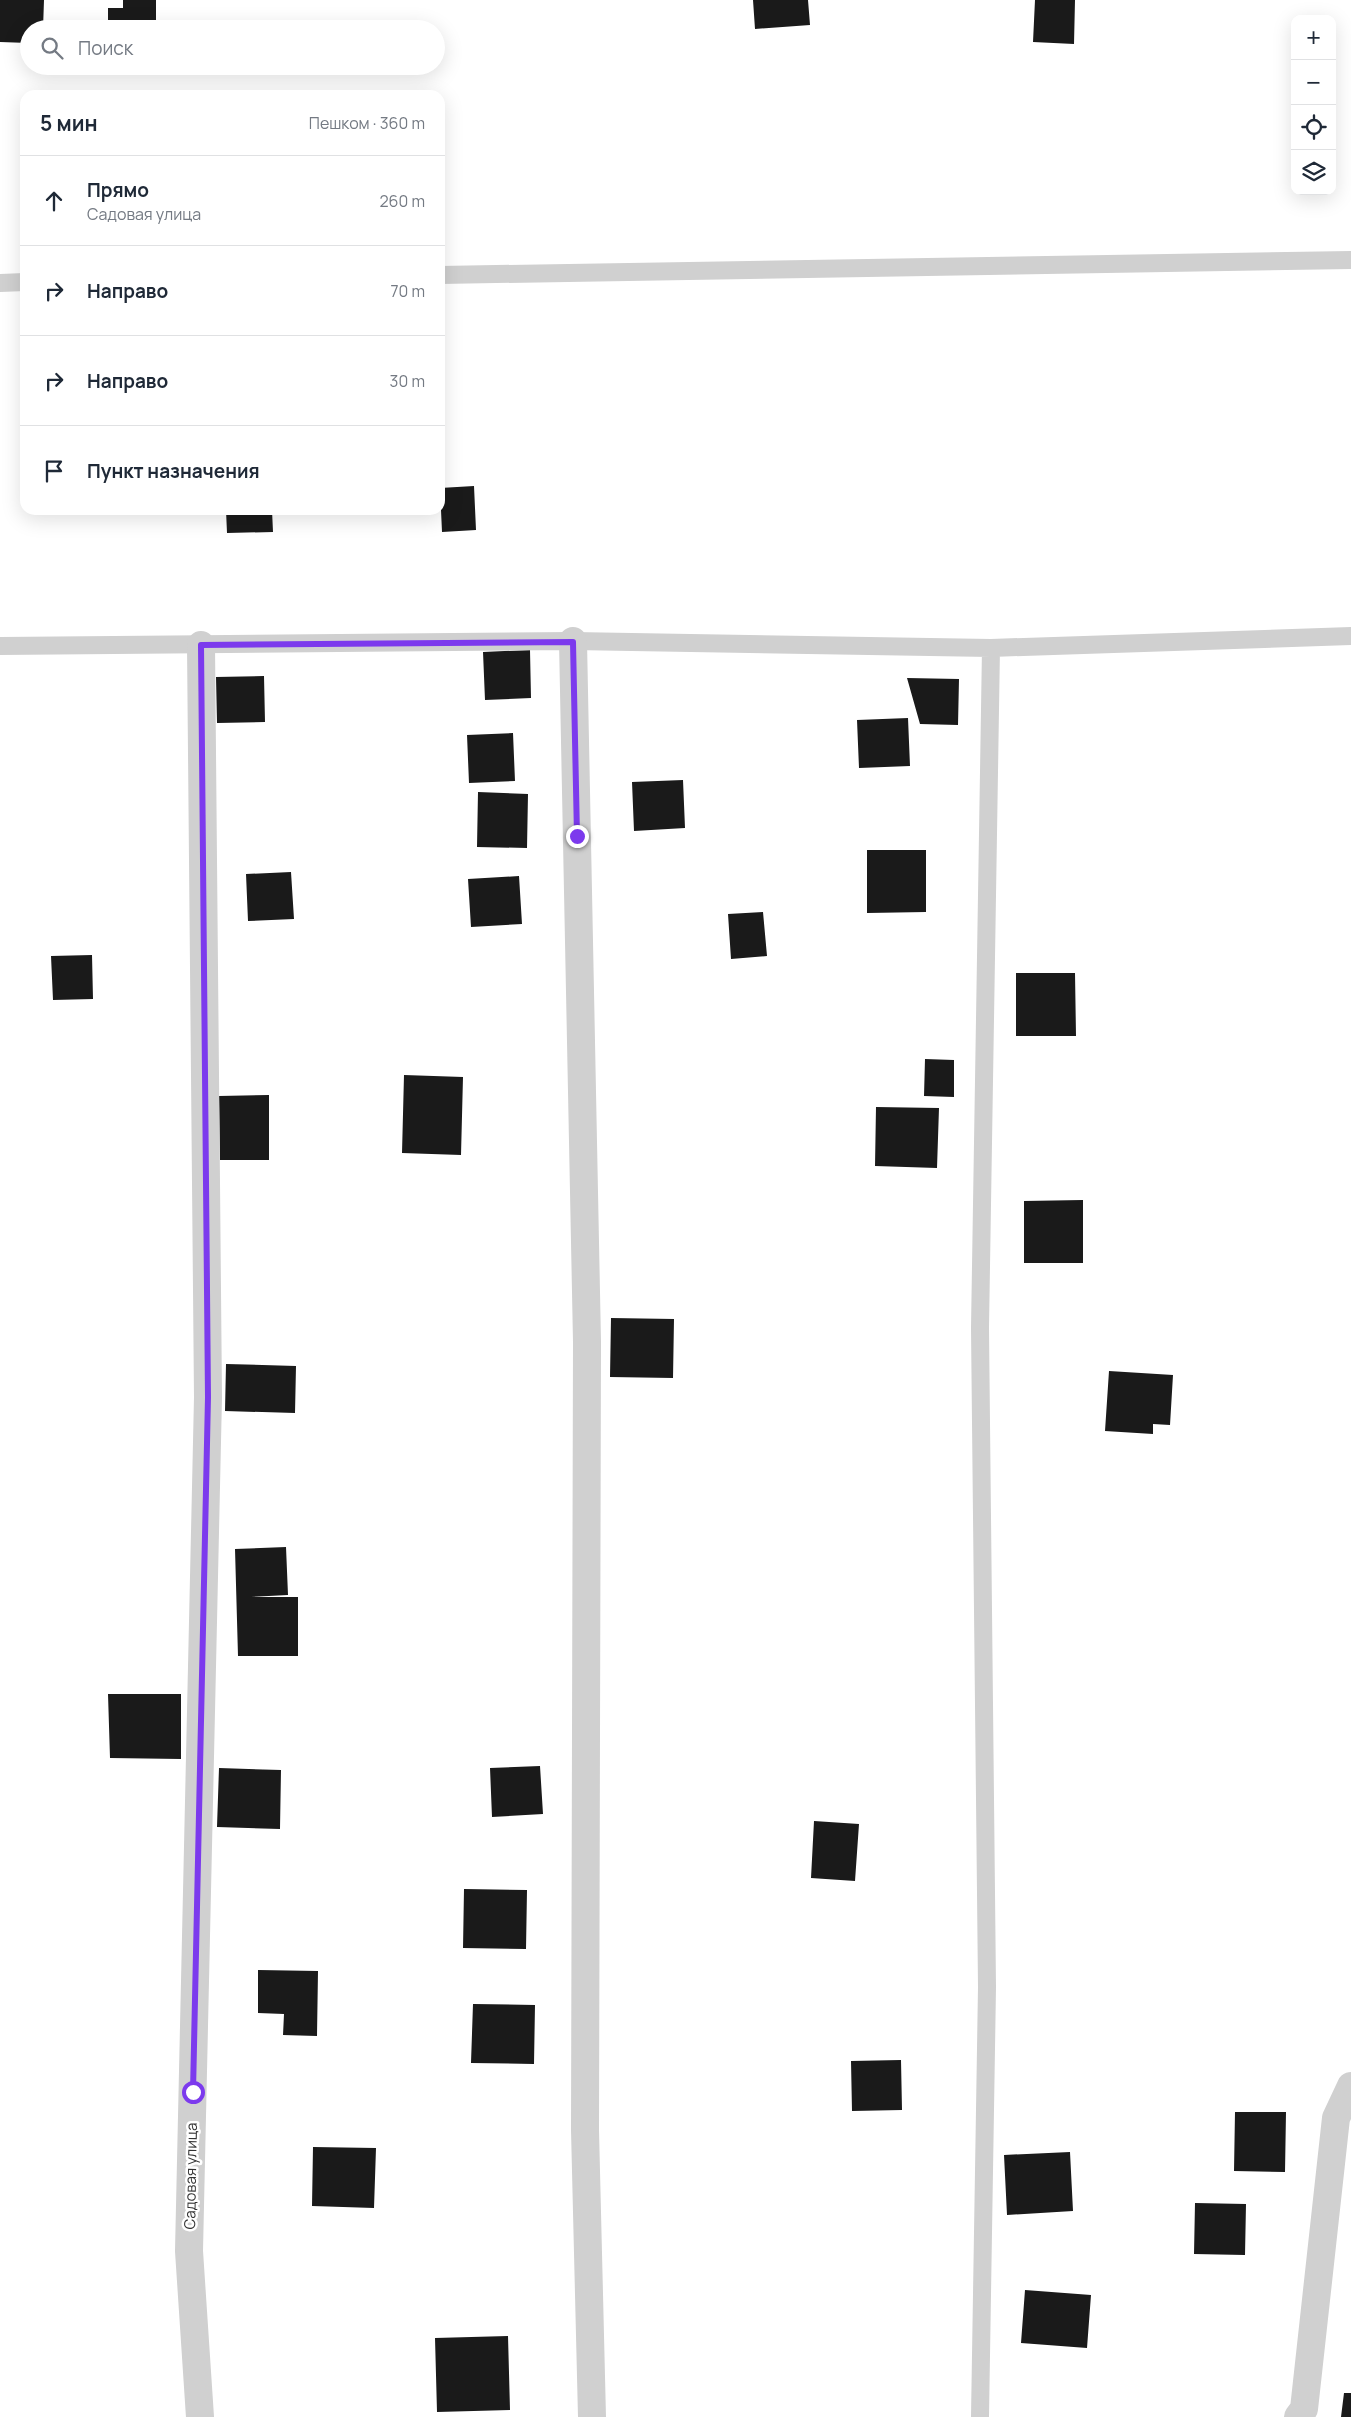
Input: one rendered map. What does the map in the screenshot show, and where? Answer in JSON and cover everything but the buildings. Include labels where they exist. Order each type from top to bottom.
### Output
[{"type":"street","points":[[573,642],[587,1342],[585,2130],[592,2417]]},
{"type":"street","name":"Садовая улица","points":[[200,2417],[189,2251],[208,1397],[201,645]]},
{"type":"street","points":[[1298,2417],[1304,2409],[1336,2118],[1351,2086]]},
{"type":"lane","points":[[445,275],[1351,260]]},
{"type":"lane","points":[[0,282],[20,282]]},
{"type":"lane","points":[[0,646],[573,642],[991,648],[1351,636]]},
{"type":"lane","points":[[980,2417],[986,1987],[980,1328],[991,648]]},
{"type":"route","points":[[193,2092],[208,1397],[201,645],[573,642],[577,836]]}]
